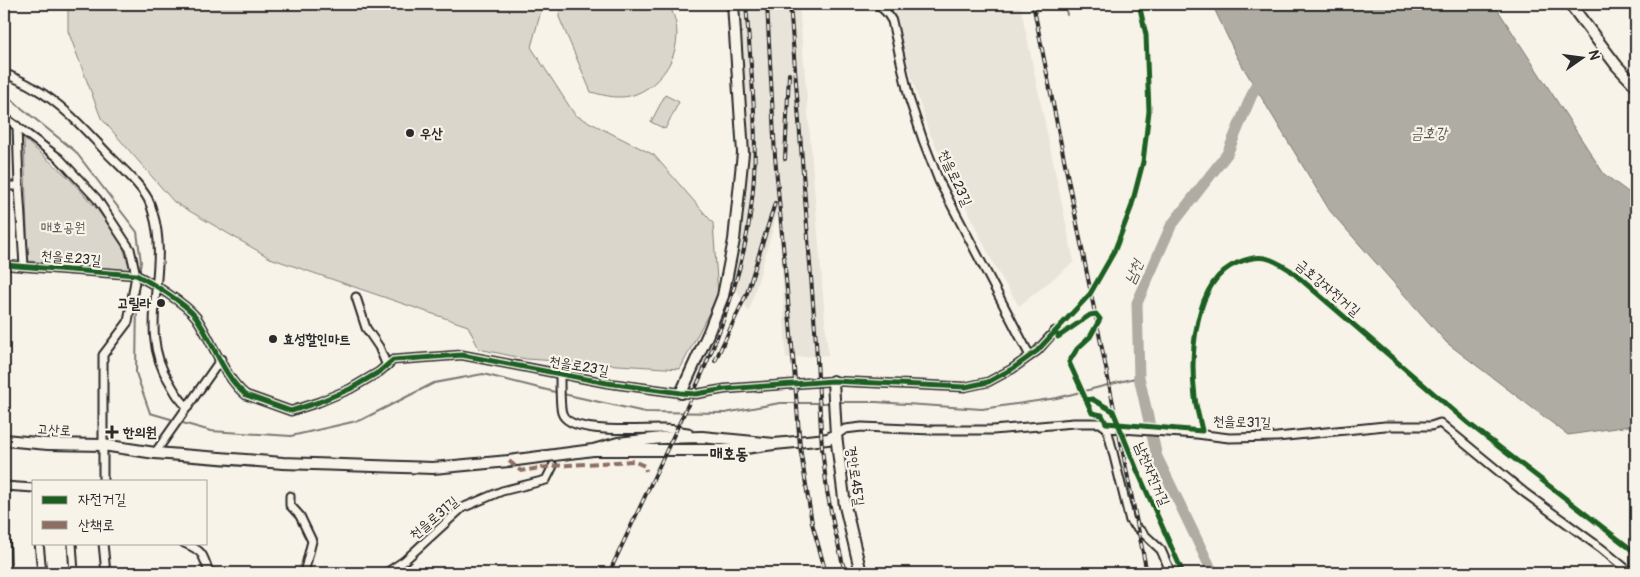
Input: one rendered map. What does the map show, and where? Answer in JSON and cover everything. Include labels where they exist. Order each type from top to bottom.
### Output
[{"type":"street","points":[[681,394],[723,296],[734,240],[743,153],[733,4]]},
{"type":"street","name":"천을로23길","points":[[878,4],[892,21],[909,98],[923,140],[940,181],[1030,356]]},
{"type":"street","points":[[1570,4],[1617,66],[1636,86]]},
{"type":"street","points":[[4,73],[35,88],[71,116],[129,176],[148,200],[154,216],[159,252],[154,284],[154,339],[160,369],[178,396],[188,407]]},
{"type":"street","points":[[4,117],[59,158],[97,199],[130,249],[136,275],[128,322],[103,355],[103,480]]},
{"type":"street","name":"천을로23길","points":[[17,126],[24,266]]},
{"type":"street","points":[[4,186],[19,186]]},
{"type":"street","name":"천을로23길","points":[[4,265],[136,275],[154,284],[194,315],[221,359],[229,376],[241,390],[246,394],[291,411],[350,389],[387,366],[393,360],[462,355],[560,377],[681,394],[696,394],[725,389],[834,385],[965,387],[988,382],[1012,369],[1030,356],[1055,331]]},
{"type":"street","points":[[356,297],[366,328],[379,347],[387,366]]},
{"type":"street","points":[[156,453],[221,359]]},
{"type":"street","points":[[560,377],[562,413],[570,422],[580,426],[605,429],[664,429],[688,432]]},
{"type":"street","name":"경안로45길","points":[[834,385],[836,430],[845,506],[861,573]]},
{"type":"street","name":"천을로31길","points":[[593,450],[730,450],[828,439],[836,430],[862,427],[993,430],[1074,423],[1100,423],[1107,428],[1229,438],[1277,437],[1385,426],[1431,426],[1440,424],[1525,493],[1602,549],[1631,573]]},
{"type":"street","points":[[1107,428],[1130,521],[1161,550],[1171,573]]},
{"type":"street","name":"고산로","points":[[4,440],[48,444],[103,445],[156,453],[283,463],[433,468],[509,461],[593,450]]},
{"type":"street","name":"천을로31길","points":[[386,573],[404,561],[462,508],[502,490],[546,480],[553,466]]},
{"type":"street","points":[[4,486],[32,488]]},
{"type":"street","points":[[290,496],[290,505],[300,516],[312,541],[304,573]]},
{"type":"street","points":[[4,543],[5,573]]},
{"type":"street","points":[[39,544],[42,573]]},
{"type":"street","points":[[72,544],[74,573]]},
{"type":"street","points":[[103,544],[106,573]]},
{"type":"street","points":[[186,544],[198,549],[209,573]]},
{"type":"shaded area","points":[[736,4],[799,4],[828,355],[786,358],[779,207],[749,312],[731,280],[737,255],[746,164]]},
{"type":"shaded area","points":[[877,4],[1020,4],[1074,262],[1019,306],[996,269],[928,130],[898,33]]},
{"type":"green space","points":[[68,4],[543,4],[531,47],[575,115],[654,155],[713,223],[718,295],[680,369],[526,359],[479,349],[468,326],[270,258],[174,202],[101,118],[68,31]]},
{"type":"green space","points":[[560,4],[668,4],[674,16],[677,30],[673,56],[667,68],[659,79],[630,96],[614,97],[591,92],[559,17]]},
{"type":"green space","points":[[665,95],[679,102],[665,129],[651,122]]},
{"type":"green space","name":"매호공원","points":[[24,139],[68,177],[96,208],[121,242],[131,271],[28,261]]},
{"type":"water","name":"금호강","points":[[1212,4],[1494,4],[1604,174],[1636,198],[1636,425],[1568,435],[1447,343],[1330,211],[1237,57]]},
{"type":"waterway","points":[[1065,4],[1067,15]]},
{"type":"waterway","name":"남천","points":[[1213,573],[1157,457],[1139,377],[1137,303],[1171,226],[1227,154],[1261,73]]},
{"type":"waterway","points":[[4,94],[75,151],[137,232],[141,262],[139,274]]},
{"type":"waterway","points":[[139,278],[136,373],[150,413],[174,420]]},
{"type":"waterway","points":[[179,422],[211,431],[291,436],[361,420],[434,383],[483,374],[559,393]]},
{"type":"waterway","points":[[838,402],[876,402],[982,409],[1057,398],[1139,377]]},
{"type":"waterway","points":[[563,394],[645,412],[725,413],[780,403],[831,403]]},
{"type":"railway","points":[[609,573],[709,358],[739,269],[751,208],[755,157],[754,106],[746,4]]},
{"type":"railway","points":[[767,4],[775,156],[800,447],[812,523],[826,573]]},
{"type":"railway","points":[[790,4],[816,342],[822,448],[827,491],[845,573]]},
{"type":"railway","points":[[1033,4],[1147,573]]},
{"type":"railway","points":[[785,159],[789,74]]},
{"type":"railway","points":[[715,361],[747,293],[775,203]]},
{"type":"marked path","points":[[509,461],[521,471],[553,466],[633,461],[645,466],[646,471]]},
{"type":"cycle path","points":[[4,265],[136,275],[159,288],[196,317],[225,369],[238,388],[246,395],[291,411],[350,389],[379,372],[393,360],[462,355],[607,383],[696,394],[725,389],[833,381],[965,387],[988,382],[1012,369],[1037,351],[1090,294],[1114,252],[1131,208],[1143,162],[1149,111],[1146,35],[1139,4]]},
{"type":"cycle path","name":"금호강자전거길","points":[[1058,335],[1058,337],[1090,315],[1096,314],[1100,319],[1090,337],[1077,349],[1069,362],[1092,413],[1102,415],[1106,423],[1202,431],[1196,401],[1193,362],[1194,342],[1203,303],[1211,286],[1222,272],[1237,263],[1252,258],[1271,259],[1290,270],[1468,423],[1636,553]]},
{"type":"cycle path","name":"남천자전거길","points":[[1086,400],[1092,399],[1113,411],[1183,573]]},
{"type":"place","name":"우산","points":[[410,133]]},
{"type":"place","name":"고릴라","points":[[161,303]]},
{"type":"place","name":"효성할인마트","points":[[273,339]]},
{"type":"place","name":"한의원","points":[[112,432]]},
{"type":"district","name":"매호동","points":[[729,454]]}]
